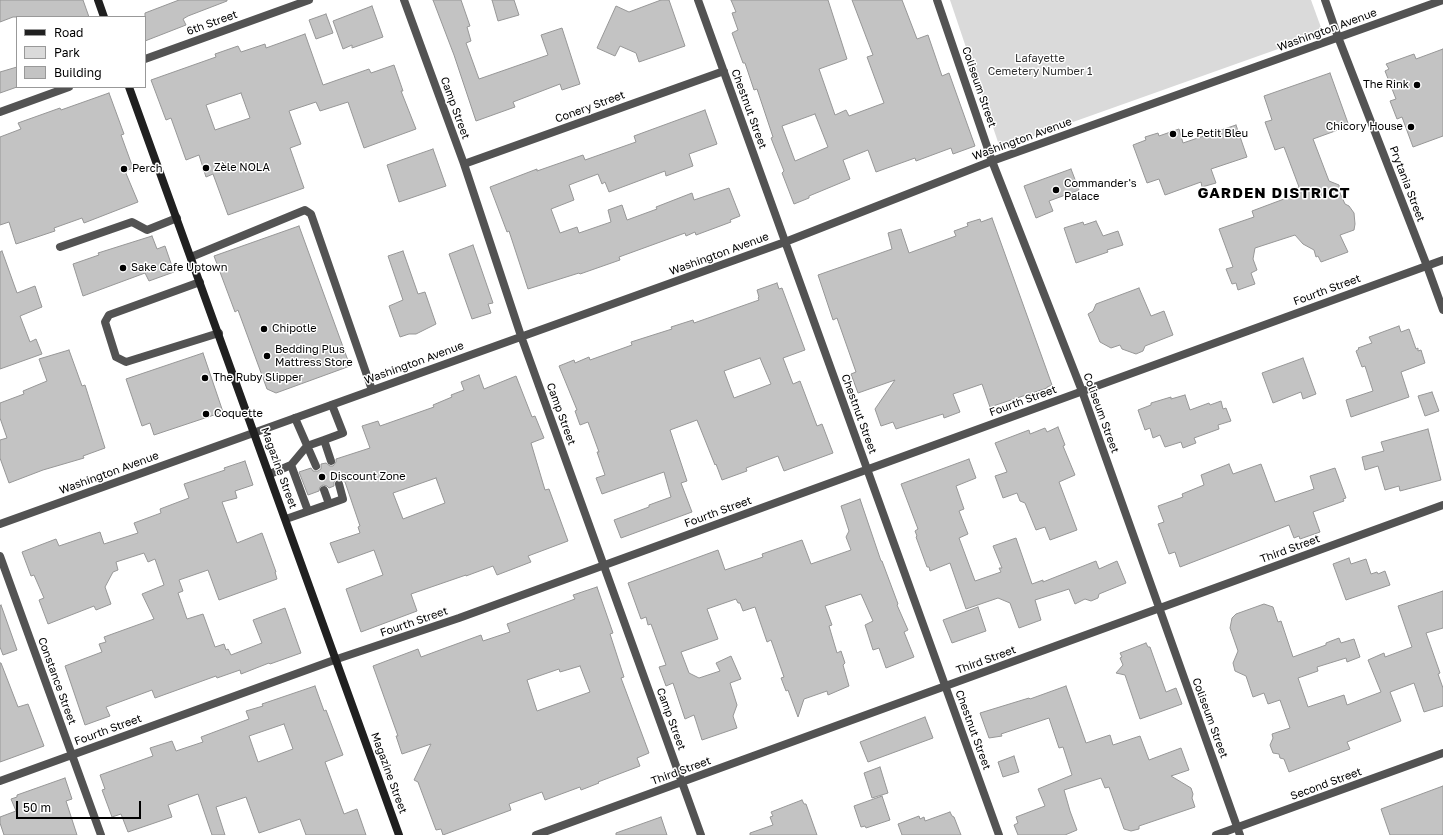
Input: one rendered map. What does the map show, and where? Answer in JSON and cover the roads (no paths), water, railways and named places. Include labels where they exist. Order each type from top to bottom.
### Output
[{"type":"street","points":[[98,0],[104,16]]},
{"type":"street","name":"6th Street","points":[[146,59],[309,0]]},
{"type":"street","name":"Camp Street","points":[[404,0],[464,164],[521,336],[701,835]]},
{"type":"street","name":"Chestnut Street","points":[[698,0],[999,835]]},
{"type":"street","name":"Coliseum Street","points":[[937,0],[992,161],[1082,391],[1239,831]]},
{"type":"street","name":"Prytania Street","points":[[1325,0],[1443,310]]},
{"type":"street","name":"Washington Avenue","points":[[0,524],[785,242],[992,161],[1443,0]]},
{"type":"street","name":"Conery Street","points":[[464,164],[724,71]]},
{"type":"street","points":[[0,112],[65,88]]},
{"type":"street","name":"Magazine Street","points":[[130,88],[400,835]]},
{"type":"street","points":[[191,257],[304,210],[311,214],[372,390]]},
{"type":"street","points":[[60,247],[132,222],[147,230],[177,218]]},
{"type":"street","name":"Fourth Street","points":[[0,781],[337,659],[459,618],[604,566],[1443,260]]},
{"type":"street","points":[[200,282],[109,315],[105,322],[116,357],[126,362],[219,333]]},
{"type":"street","points":[[270,474],[291,465],[307,446],[343,433],[332,405]]},
{"type":"street","points":[[296,418],[316,466]]},
{"type":"street","points":[[324,440],[331,461]]},
{"type":"street","points":[[291,465],[308,512]]},
{"type":"street","points":[[286,519],[343,499],[339,484]]},
{"type":"street","points":[[324,490],[329,504]]},
{"type":"street","name":"Third Street","points":[[536,835],[1443,506]]},
{"type":"street","name":"Constance Street","points":[[0,556],[101,835]]},
{"type":"street","name":"Second Street","points":[[1216,835],[1239,831],[1443,753]]},
{"type":"place","name":"The Rink","points":[[1417,85]]},
{"type":"place","name":"Chicory House","points":[[1411,127]]},
{"type":"place","name":"Le Petit Bleu","points":[[1173,134]]},
{"type":"place","name":"Zèle NOLA","points":[[206,168]]},
{"type":"place","name":"Perch","points":[[124,169]]},
{"type":"place","name":"Commander's Palace","points":[[1056,190]]},
{"type":"place","name":"Sake Cafe Uptown","points":[[123,268]]},
{"type":"place","name":"Chipotle","points":[[264,329]]},
{"type":"place","name":"Bedding Plus Mattress Store","points":[[267,356]]},
{"type":"place","name":"The Ruby Slipper","points":[[205,378]]},
{"type":"place","name":"Coquette","points":[[206,414]]},
{"type":"place","name":"Discount Zone","points":[[322,477]]},
{"type":"district","name":"GARDEN DISTRICT","points":[[1274,193]]},
{"type":"park label","name":"Lafayette Cemetery Number 1","points":[[1040,65]]}]
